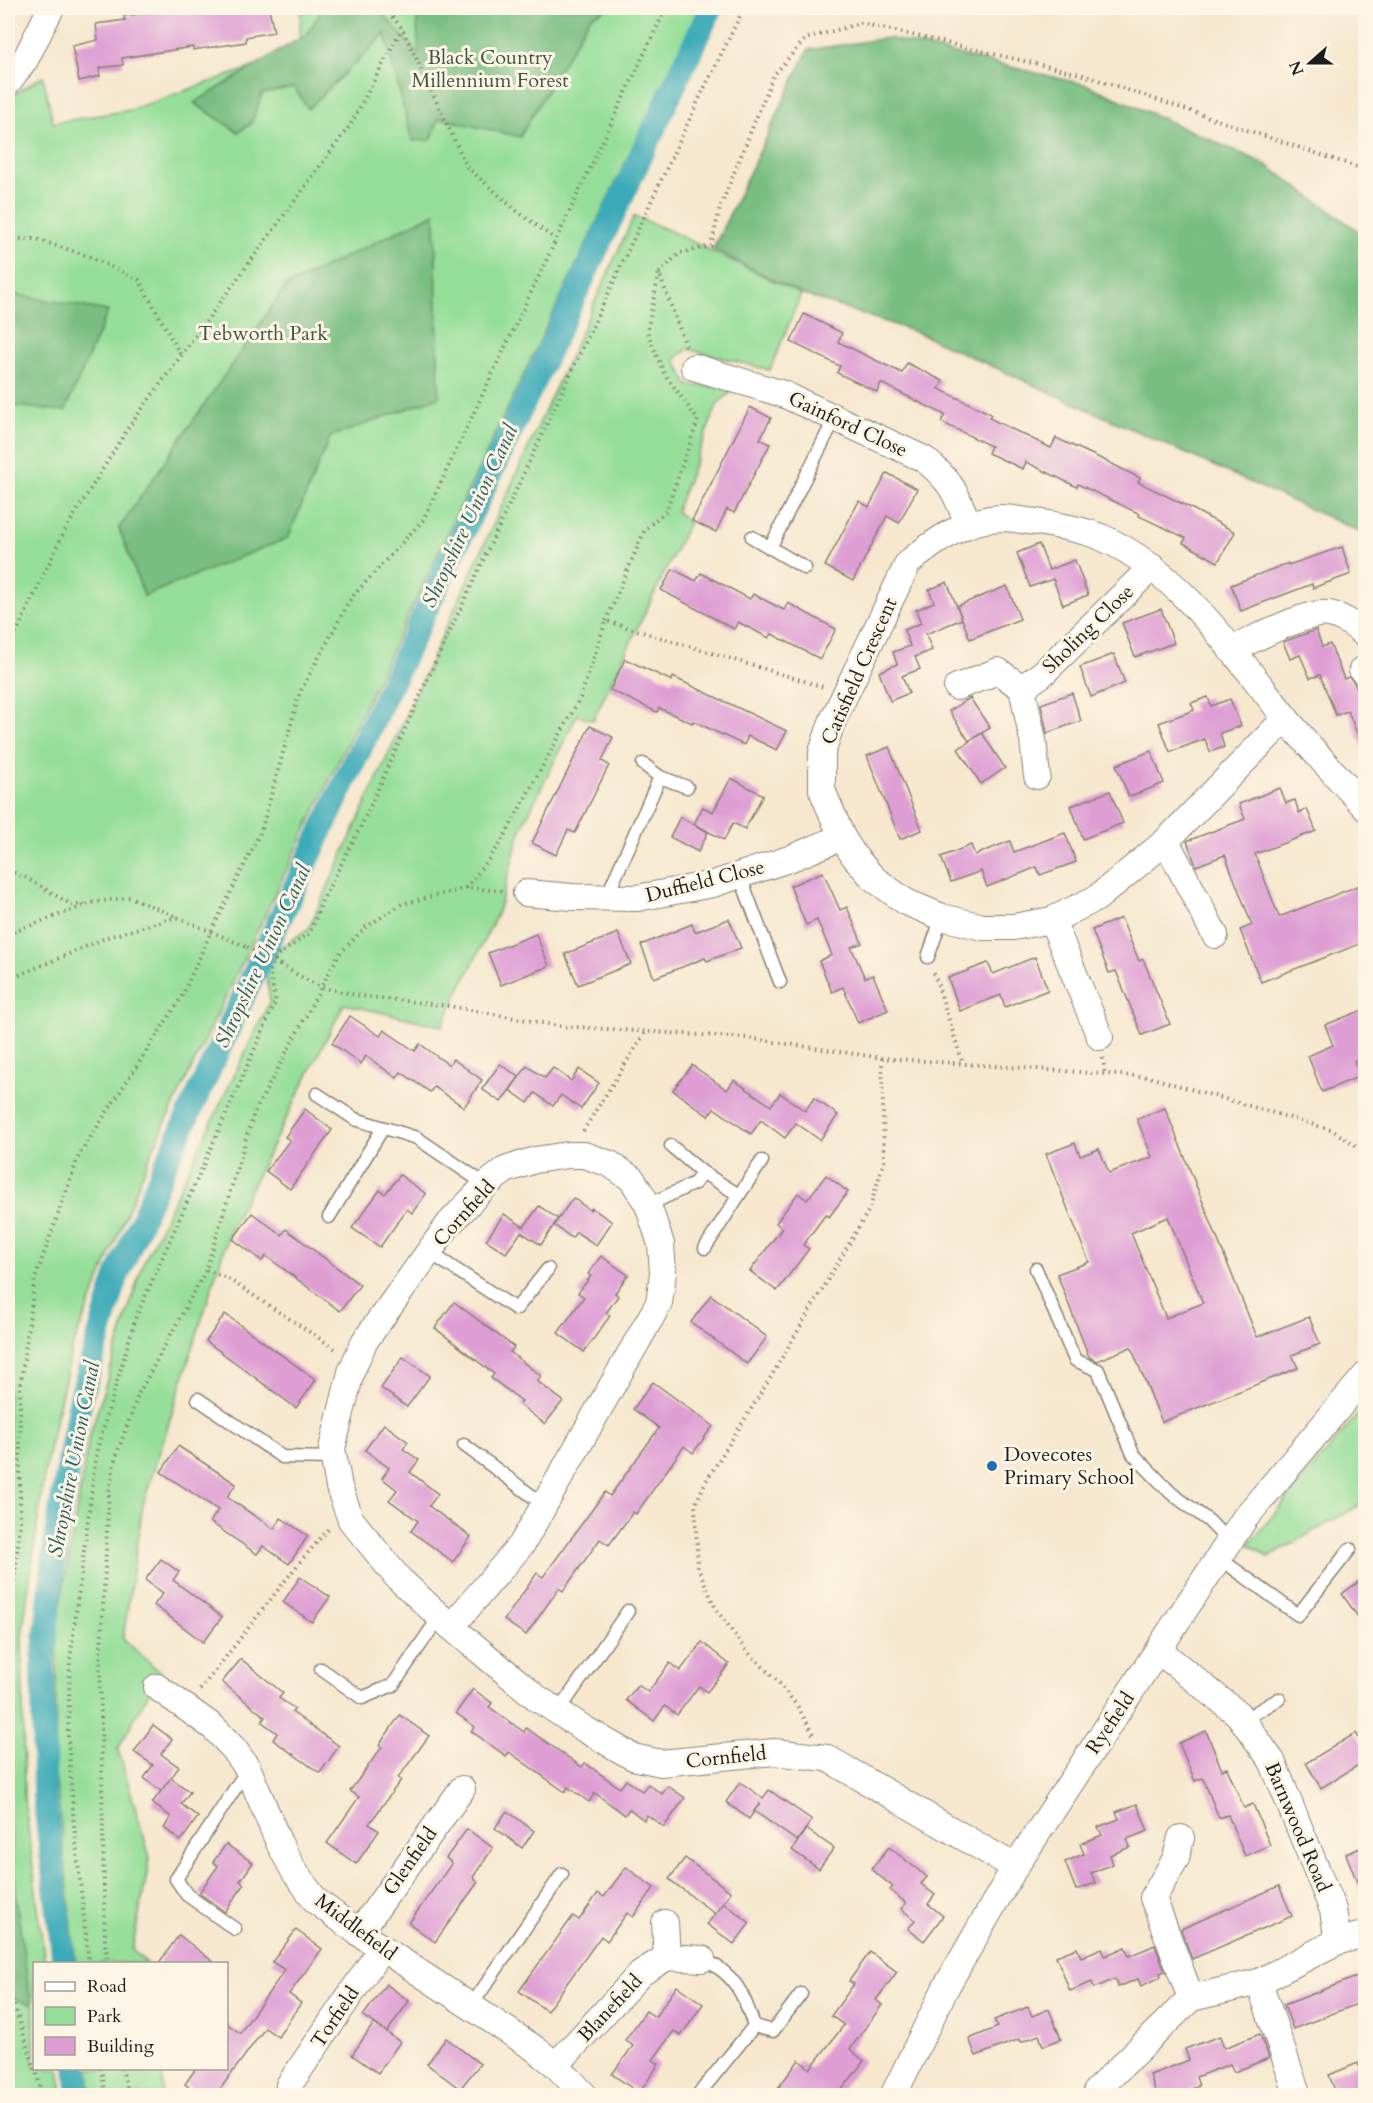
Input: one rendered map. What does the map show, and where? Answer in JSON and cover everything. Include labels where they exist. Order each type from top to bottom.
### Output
[{"type":"street","points":[[8,82],[25,60],[51,8]]},
{"type":"street","name":"Gainford Close","points":[[694,368],[783,394],[924,459],[941,472],[953,487],[968,524]]},
{"type":"street","name":"Catisfield Crescent","points":[[1286,718],[1166,840],[1097,898],[1052,920],[1013,927],[982,927],[942,918],[906,902],[873,878],[854,856],[822,790],[822,752],[832,722],[908,563],[931,545],[968,524],[1001,518],[1051,524],[1103,538],[1152,567],[1186,598],[1365,808]]},
{"type":"street","name":"Sholing Close","points":[[1022,688],[1042,674],[1152,567]]},
{"type":"street","points":[[1231,650],[1309,616],[1328,613],[1337,616],[1365,636]]},
{"type":"street","points":[[957,687],[998,671],[1022,688],[1033,741],[1036,776]]},
{"type":"street","name":"Duffield Close","points":[[526,893],[637,898],[713,884],[789,860],[843,837]]},
{"type":"street","points":[[1166,840],[1215,934]]},
{"type":"street","points":[[1052,920],[1100,1037]]},
{"type":"street","name":"Cornfield","points":[[446,1622],[522,1544],[659,1303],[663,1273],[661,1244],[648,1205],[633,1179],[610,1164],[584,1155],[535,1160],[505,1170],[486,1185],[449,1224],[364,1342],[355,1362],[339,1414],[332,1449],[339,1487],[351,1520],[398,1578],[446,1622],[537,1698],[633,1757],[661,1763],[774,1752],[827,1758],[1015,1867]]},
{"type":"street","name":"Ryefield","points":[[893,2096],[946,1987],[1015,1867],[1245,1518],[1365,1375]]},
{"type":"street","name":"Barnwood Road","points":[[1158,1650],[1238,1714],[1272,1761],[1333,1910],[1336,1942]]},
{"type":"street","name":"Middlefield","points":[[157,1687],[187,1707],[234,1749],[248,1769],[279,1843],[294,1871],[316,1901],[359,1933],[534,2048],[556,2065],[585,2096]]},
{"type":"street","name":"Glenfield","points":[[359,1933],[462,1788]]},
{"type":"street","points":[[1181,1838],[1176,1858],[1153,1898],[1191,1998]]},
{"type":"street","points":[[665,1923],[667,1957],[702,1959]]},
{"type":"street","points":[[1095,2093],[1191,1998],[1259,1983],[1336,1942],[1365,1934]]},
{"type":"street","name":"Torfield","points":[[289,2085],[382,1948]]},
{"type":"street","name":"Blanefield","points":[[556,2065],[641,1973],[667,1957]]},
{"type":"street","points":[[1259,1983],[1298,2096]]},
{"type":"lane","points":[[770,548],[835,418]]},
{"type":"lane","points":[[752,537],[804,568]]},
{"type":"lane","points":[[643,764],[660,777],[687,787]]},
{"type":"lane","points":[[606,898],[660,777]]},
{"type":"lane","points":[[740,876],[780,982]]},
{"type":"lane","points":[[928,957],[942,918]]},
{"type":"lane","points":[[317,1094],[355,1119],[417,1138],[486,1185]]},
{"type":"lane","points":[[329,1217],[383,1128]]},
{"type":"lane","points":[[670,1146],[702,1172],[739,1195]]},
{"type":"lane","points":[[705,1248],[762,1161]]},
{"type":"lane","points":[[648,1205],[695,1183],[702,1172]]},
{"type":"lane","points":[[429,1252],[516,1309],[548,1269]]},
{"type":"lane","points":[[1036,1269],[1075,1360],[1098,1370],[1133,1454],[1171,1493],[1203,1516],[1224,1550],[1298,1615],[1350,1549]]},
{"type":"lane","points":[[198,1399],[282,1456],[333,1458]]},
{"type":"lane","points":[[464,1445],[544,1505]]},
{"type":"lane","points":[[558,1712],[628,1611]]},
{"type":"lane","points":[[321,1669],[362,1698],[393,1685],[446,1622]]},
{"type":"lane","points":[[1243,1720],[1279,1699]]},
{"type":"lane","points":[[235,1929],[187,1895],[176,1879],[248,1769]]},
{"type":"lane","points":[[471,2006],[562,1874]]},
{"type":"lane","points":[[702,1959],[718,1966],[732,1979],[746,2001],[754,2026]]},
{"type":"lane","points":[[754,2026],[772,2031],[801,1994]]},
{"type":"lane","points":[[698,2096],[754,2026]]},
{"type":"path","points":[[384,8],[402,28],[467,166],[517,211],[555,239]]},
{"type":"path","points":[[8,1641],[20,1523],[20,1388],[35,1279],[78,1155],[181,998],[261,831],[300,692],[351,598],[423,520],[666,8]]},
{"type":"path","points":[[90,1962],[74,1826],[68,1737],[70,1660],[97,1449],[136,1317],[276,1001],[269,971],[278,955],[310,933],[322,901],[364,820],[700,97],[744,8]]},
{"type":"path","points":[[466,888],[499,846],[580,698],[606,621],[645,530],[666,511],[698,420],[664,373],[647,332],[659,273],[680,253],[711,246],[720,208],[773,76],[806,39],[861,23],[1080,74],[1365,170]]},
{"type":"path","points":[[8,650],[64,532],[128,428],[351,124],[402,28]]},
{"type":"path","points":[[8,239],[36,239],[88,256],[139,280],[181,356]]},
{"type":"path","points":[[659,273],[694,368]]},
{"type":"path","points":[[606,621],[828,688]]},
{"type":"path","points":[[8,871],[23,876],[72,905],[130,897],[248,947],[320,987],[361,996],[449,1006],[559,1026],[748,1038],[882,1058],[1149,1077],[1332,1130],[1365,1152]]},
{"type":"path","points":[[108,1962],[105,1944],[100,1666],[109,1491],[115,1459],[139,1393],[206,1270],[254,1113],[339,954],[366,927],[402,904],[466,888],[526,893]]},
{"type":"path","points":[[8,934],[92,903]]},
{"type":"path","points":[[8,980],[108,937],[178,917]]},
{"type":"path","points":[[928,957],[963,1064]]},
{"type":"path","points":[[568,1155],[646,1030]]},
{"type":"path","points":[[827,1758],[798,1707],[779,1683],[745,1649],[716,1609],[698,1568],[695,1505],[706,1481],[769,1380],[870,1208],[884,1161],[882,1058]]},
{"type":"path","points":[[206,1270],[227,1278],[355,1362]]},
{"type":"path","points":[[187,1707],[299,1563],[347,1509]]},
{"type":"path","points":[[8,1970],[13,2002],[33,2061]]},
{"type":"path","points":[[36,2070],[43,2096]]},
{"type":"path","points":[[101,2070],[106,2096]]},
{"type":"path","points":[[122,2070],[129,2096]]},
{"type":"green space","name":"Tebworth Park","points":[[301,8],[699,8],[152,1151],[72,1348],[45,1468],[22,1635],[24,1796],[45,1962],[33,1962],[33,2070],[59,2070],[63,2095],[8,2095],[8,98],[43,76],[53,123],[130,110],[299,51]]},
{"type":"green space","name":"Black Country Millennium Forest","points":[[323,8],[377,8],[419,54],[416,8],[609,8],[590,17],[520,137],[439,118],[431,140],[412,141],[385,34],[308,109],[294,87],[262,94],[251,124],[238,132],[194,103],[307,34]]},
{"type":"green space","points":[[888,38],[1087,85],[1265,164],[1365,236],[1365,534],[916,332],[801,294],[713,249],[808,50]]},
{"type":"green space","points":[[435,213],[439,397],[330,437],[288,538],[144,596],[119,528],[286,286]]},
{"type":"green space","points":[[634,216],[801,294],[770,370],[688,349],[675,359],[688,385],[735,389],[718,403],[676,511],[689,522],[593,720],[577,715],[521,829],[498,912],[442,1026],[344,1004],[231,1227],[143,1504],[123,1639],[160,1672],[118,1749],[150,1858],[132,1950],[146,1962],[76,1962],[55,1772],[57,1625],[89,1438],[142,1266],[270,1001],[266,972],[276,951],[309,928]]},
{"type":"green space","points":[[8,293],[108,311],[65,411],[12,406],[8,417]]},
{"type":"green space","points":[[1365,1406],[1365,1502],[1268,1557],[1249,1544]]},
{"type":"green space","points":[[8,1823],[18,1914],[31,2004],[8,1997]]},
{"type":"green space","points":[[88,2070],[162,2070],[163,2095],[92,2095]]},
{"type":"building","points":[[179,8],[180,14],[222,8],[269,8],[274,32],[246,37],[246,42],[193,50],[193,47],[122,58],[123,65],[99,68],[100,76],[79,81],[72,46],[98,40],[96,24],[125,20],[124,16]]},
{"type":"building","points":[[804,314],[842,333],[838,342],[902,373],[907,363],[943,381],[939,389],[991,414],[989,418],[1051,448],[1056,438],[1104,460],[1140,478],[1138,482],[1235,532],[1218,562],[1183,543],[1186,538],[1078,484],[1077,487],[1026,462],[1023,469],[988,453],[991,446],[941,422],[945,415],[881,383],[877,392],[837,373],[840,366],[791,342]]},
{"type":"building","points":[[750,407],[771,418],[760,439],[770,444],[734,513],[727,509],[716,532],[692,521]]},
{"type":"building","points":[[887,473],[917,489],[899,523],[887,516],[853,581],[825,566],[859,501],[869,507]]},
{"type":"building","points":[[1039,544],[1049,570],[1075,560],[1088,595],[1063,605],[1053,579],[1030,587],[1017,553]]},
{"type":"building","points":[[1342,547],[1351,574],[1313,588],[1312,584],[1241,611],[1231,585],[1288,563],[1288,565]]},
{"type":"building","points":[[673,569],[696,581],[701,573],[750,599],[753,594],[784,610],[788,603],[836,629],[820,659],[772,634],[769,638],[738,622],[734,629],[661,590]]},
{"type":"building","points":[[947,582],[962,619],[926,634],[932,650],[915,657],[920,669],[902,676],[909,693],[890,701],[879,672],[897,664],[893,652],[910,646],[904,630],[921,623],[916,610],[934,602],[929,590]]},
{"type":"building","points":[[1007,586],[1020,619],[970,639],[957,606]]},
{"type":"building","points":[[1161,609],[1174,643],[1135,657],[1122,623]]},
{"type":"building","points":[[1316,630],[1322,647],[1330,644],[1344,679],[1349,677],[1354,682],[1365,710],[1365,753],[1348,711],[1336,715],[1320,675],[1310,678],[1300,655],[1290,659],[1283,642]]},
{"type":"building","points":[[1114,654],[1125,683],[1091,697],[1080,667]]},
{"type":"building","points":[[625,659],[672,681],[673,677],[787,731],[777,750],[748,736],[744,745],[659,708],[657,712],[610,690]]},
{"type":"building","points":[[1072,693],[1081,721],[1047,733],[1041,704]]},
{"type":"building","points":[[1208,697],[1211,706],[1230,699],[1241,726],[1220,733],[1224,747],[1210,752],[1205,739],[1170,752],[1159,723],[1194,710],[1191,703]]},
{"type":"building","points":[[970,698],[990,728],[969,741],[949,711]]},
{"type":"building","points":[[590,726],[613,737],[602,761],[609,765],[575,833],[568,830],[556,855],[532,843]]},
{"type":"building","points":[[982,733],[1005,768],[981,784],[958,749]]},
{"type":"building","points":[[889,747],[922,830],[900,839],[867,756]]},
{"type":"building","points":[[1151,751],[1164,783],[1129,797],[1116,765]]},
{"type":"building","points":[[731,778],[763,795],[745,829],[733,823],[724,840],[694,824],[703,807],[713,812]]},
{"type":"building","points":[[1280,788],[1286,803],[1295,800],[1299,813],[1307,809],[1316,831],[1255,854],[1279,917],[1365,883],[1365,942],[1261,982],[1240,930],[1252,925],[1225,855],[1196,866],[1187,841],[1245,819],[1239,804]]},
{"type":"building","points":[[1110,791],[1123,823],[1083,839],[1071,806]]},
{"type":"building","points":[[680,817],[708,832],[698,852],[670,837]]},
{"type":"building","points":[[1065,833],[1076,862],[1040,875],[1037,867],[987,887],[981,871],[951,882],[941,857],[971,845],[975,855],[1010,841],[1014,852]]},
{"type":"building","points":[[823,872],[840,910],[847,907],[862,943],[851,947],[865,978],[873,975],[888,1010],[858,1023],[843,987],[832,992],[819,961],[832,955],[817,920],[806,925],[790,886]]},
{"type":"building","points":[[1121,918],[1139,961],[1143,959],[1170,1024],[1142,1035],[1116,971],[1109,973],[1092,930]]},
{"type":"building","points":[[729,919],[741,948],[707,961],[705,958],[654,978],[641,945],[692,924],[695,932]]},
{"type":"building","points":[[618,933],[631,964],[578,985],[565,954]]},
{"type":"building","points":[[536,934],[549,966],[501,985],[488,953]]},
{"type":"building","points":[[1035,957],[1048,990],[1005,1007],[1001,995],[960,1011],[948,978],[988,963],[993,974]]},
{"type":"building","points":[[1365,1009],[1365,1057],[1354,1061],[1360,1076],[1322,1092],[1308,1056],[1333,1045],[1325,1025]]},
{"type":"building","points":[[350,1016],[380,1036],[384,1030],[415,1051],[420,1044],[449,1065],[453,1059],[482,1080],[464,1107],[434,1087],[430,1092],[401,1072],[397,1078],[366,1056],[361,1064],[332,1043]]},
{"type":"building","points":[[500,1064],[519,1077],[501,1102],[482,1089]]},
{"type":"building","points":[[692,1065],[727,1090],[734,1080],[771,1106],[780,1093],[805,1111],[814,1098],[838,1115],[820,1140],[796,1123],[785,1138],[761,1120],[751,1134],[714,1108],[708,1116],[673,1090]]},
{"type":"building","points":[[527,1066],[545,1078],[553,1068],[571,1081],[579,1069],[599,1083],[581,1109],[561,1095],[553,1106],[535,1093],[528,1103],[510,1090]]},
{"type":"building","points":[[1165,1108],[1257,1337],[1309,1317],[1320,1344],[1292,1355],[1298,1368],[1162,1422],[1131,1347],[1097,1361],[1089,1357],[1057,1274],[1089,1262],[1046,1154],[1075,1143],[1080,1156],[1099,1149],[1109,1173],[1152,1157],[1137,1119]],"holes":[[[1168,1217],[1203,1303],[1166,1318],[1131,1233]]]},
{"type":"building","points":[[305,1109],[332,1130],[290,1189],[266,1171],[290,1140],[285,1137]]},
{"type":"building","points":[[400,1175],[426,1194],[412,1213],[407,1209],[380,1247],[352,1228],[380,1190],[385,1194]]},
{"type":"building","points":[[826,1175],[848,1192],[829,1217],[826,1214],[803,1245],[809,1249],[777,1291],[750,1271],[782,1228],[776,1223],[798,1193],[807,1200]]},
{"type":"building","points":[[573,1198],[612,1222],[596,1245],[576,1232],[572,1238],[554,1225]]},
{"type":"building","points":[[539,1206],[558,1219],[541,1245],[521,1232],[506,1253],[486,1240],[504,1214],[524,1227]]},
{"type":"building","points":[[252,1213],[282,1235],[286,1229],[360,1285],[340,1311],[266,1256],[262,1261],[233,1239]]},
{"type":"building","points":[[601,1256],[628,1275],[615,1293],[618,1296],[606,1313],[610,1316],[584,1352],[558,1333],[584,1297],[578,1293],[591,1276],[588,1274]]},
{"type":"building","points":[[711,1295],[767,1337],[747,1364],[691,1322]]},
{"type":"building","points":[[454,1302],[514,1347],[510,1352],[541,1376],[537,1381],[563,1401],[545,1424],[519,1404],[522,1401],[491,1378],[494,1374],[435,1328]]},
{"type":"building","points":[[225,1314],[316,1380],[296,1408],[206,1341]]},
{"type":"building","points":[[403,1357],[430,1376],[407,1407],[381,1388]]},
{"type":"building","points":[[653,1382],[713,1426],[693,1453],[684,1446],[636,1514],[633,1512],[609,1545],[600,1539],[563,1591],[559,1588],[526,1635],[504,1620],[537,1573],[543,1577],[605,1492],[610,1496],[659,1428],[633,1409]]},
{"type":"building","points":[[384,1424],[408,1442],[403,1449],[419,1460],[410,1472],[438,1494],[429,1506],[471,1537],[453,1562],[411,1531],[418,1521],[389,1500],[397,1490],[382,1478],[389,1468],[365,1450]]},
{"type":"building","points":[[178,1446],[236,1484],[227,1497],[274,1529],[281,1518],[308,1536],[289,1564],[263,1546],[257,1554],[210,1522],[218,1510],[161,1472]]},
{"type":"building","points":[[161,1559],[179,1572],[173,1580],[222,1617],[203,1642],[154,1605],[163,1593],[145,1580]]},
{"type":"building","points":[[300,1577],[330,1597],[312,1622],[283,1602]]},
{"type":"building","points":[[1365,1577],[1365,1627],[1342,1594]]},
{"type":"building","points":[[702,1642],[729,1664],[707,1692],[699,1686],[677,1715],[665,1706],[654,1721],[626,1700],[638,1685],[648,1692],[670,1663],[680,1671]]},
{"type":"building","points":[[241,1659],[283,1693],[279,1698],[295,1709],[292,1712],[339,1746],[320,1773],[273,1740],[277,1733],[262,1722],[265,1717],[222,1682]]},
{"type":"building","points":[[473,1689],[492,1703],[489,1707],[524,1732],[526,1728],[582,1767],[585,1763],[620,1788],[626,1780],[642,1791],[648,1784],[662,1794],[668,1786],[685,1798],[664,1827],[647,1815],[644,1820],[629,1809],[625,1815],[595,1793],[589,1802],[568,1787],[565,1792],[509,1752],[506,1756],[471,1731],[475,1727],[456,1713]]},
{"type":"building","points":[[400,1715],[429,1736],[398,1778],[401,1780],[369,1824],[379,1831],[356,1864],[327,1843],[359,1797],[350,1791],[382,1747],[379,1745]]},
{"type":"building","points":[[153,1725],[172,1739],[161,1754],[179,1767],[171,1778],[190,1792],[181,1804],[198,1817],[181,1841],[164,1828],[171,1817],[152,1803],[161,1791],[144,1778],[153,1765],[134,1752]]},
{"type":"building","points":[[1206,1731],[1222,1770],[1227,1768],[1244,1808],[1253,1804],[1270,1845],[1245,1856],[1228,1815],[1219,1818],[1203,1778],[1195,1781],[1179,1743]]},
{"type":"building","points":[[1356,1733],[1365,1749],[1365,1761],[1321,1788],[1306,1763]]},
{"type":"building","points":[[740,1782],[763,1798],[769,1790],[812,1820],[797,1841],[754,1811],[749,1819],[726,1802]]},
{"type":"building","points":[[1137,1804],[1148,1831],[1127,1839],[1130,1847],[1110,1855],[1113,1864],[1091,1873],[1096,1883],[1076,1890],[1065,1862],[1084,1854],[1080,1844],[1102,1835],[1098,1827],[1119,1819],[1116,1812]]},
{"type":"building","points":[[507,1811],[534,1831],[522,1848],[495,1828]]},
{"type":"building","points":[[467,1829],[493,1848],[473,1877],[478,1882],[435,1942],[409,1923],[452,1863],[446,1858]]},
{"type":"building","points":[[806,1829],[834,1848],[819,1869],[792,1850]]},
{"type":"building","points":[[226,1844],[253,1863],[240,1881],[244,1885],[225,1912],[199,1893],[218,1866],[213,1862]]},
{"type":"building","points":[[1365,1846],[1365,1900],[1364,1900],[1346,1854]]},
{"type":"building","points":[[889,1847],[927,1877],[921,1884],[935,1895],[928,1904],[943,1916],[924,1941],[908,1929],[915,1920],[901,1909],[906,1903],[890,1890],[893,1887],[871,1869]]},
{"type":"building","points":[[685,1858],[731,1892],[715,1914],[669,1879]]},
{"type":"building","points":[[626,1867],[654,1888],[633,1917],[627,1913],[607,1941],[601,1936],[547,2011],[519,1991],[573,1916],[579,1920],[598,1893],[604,1897]]},
{"type":"building","points":[[1279,1886],[1292,1916],[1192,1959],[1181,1929]]},
{"type":"building","points":[[724,1903],[750,1923],[734,1944],[707,1924]]},
{"type":"building","points":[[296,1930],[322,1949],[289,1994],[301,2003],[278,2037],[265,2028],[215,2096],[201,2096],[185,2084],[195,2070],[228,2070],[228,2024],[240,2033],[285,1970],[272,1962]]},
{"type":"building","points":[[179,1935],[213,1962],[159,1962]]},
{"type":"building","points":[[1155,1945],[1165,1971],[1160,1973],[1161,1977],[1141,1986],[1138,1979],[1118,1987],[1115,1979],[1094,1988],[1092,1982],[1070,1991],[1056,1956],[1077,1948],[1081,1957],[1102,1948],[1105,1956],[1125,1947],[1129,1956]]},
{"type":"building","points":[[870,1952],[897,1972],[876,2000],[882,2005],[850,2049],[864,2061],[837,2096],[772,2096],[799,2060],[810,2069],[844,2025],[831,2016],[854,1984],[849,1981]]},
{"type":"building","points":[[1359,1976],[1365,2001],[1293,2029],[1284,2005]]},
{"type":"building","points":[[386,1984],[409,2001],[387,2032],[363,2016]]},
{"type":"building","points":[[677,1986],[703,2004],[681,2036],[674,2031],[653,2060],[659,2064],[639,2093],[612,2074],[633,2046],[625,2040],[646,2011],[655,2017]]},
{"type":"building","points":[[1028,2007],[1032,2016],[1049,2009],[1061,2039],[1043,2046],[1039,2035],[1021,2042],[1020,2039],[976,2056],[969,2039],[998,2027],[994,2020]]},
{"type":"building","points":[[374,2023],[400,2042],[378,2073],[352,2055]]},
{"type":"building","points":[[1260,2034],[1269,2058],[1234,2072],[1230,2064],[1196,2077],[1199,2086],[1175,2096],[1157,2096],[1150,2075],[1189,2060],[1185,2049],[1220,2036],[1224,2048]]},
{"type":"building","points":[[446,2038],[480,2064],[460,2089],[427,2064]]},
{"type":"building","points":[[1358,2063],[1365,2082],[1365,2096],[1337,2096],[1329,2075]]},
{"type":"waterway","name":"Shropshire Union Canal","points":[[64,1962],[44,1793],[43,1660],[57,1530],[81,1397],[116,1279],[162,1172],[257,967],[711,8]]},
{"type":"waterway","name":"Shropshire Union Canal","points":[[76,2070],[79,2096]]},
{"type":"place","name":"Dovecotes Primary School","points":[[992,1466]]}]
